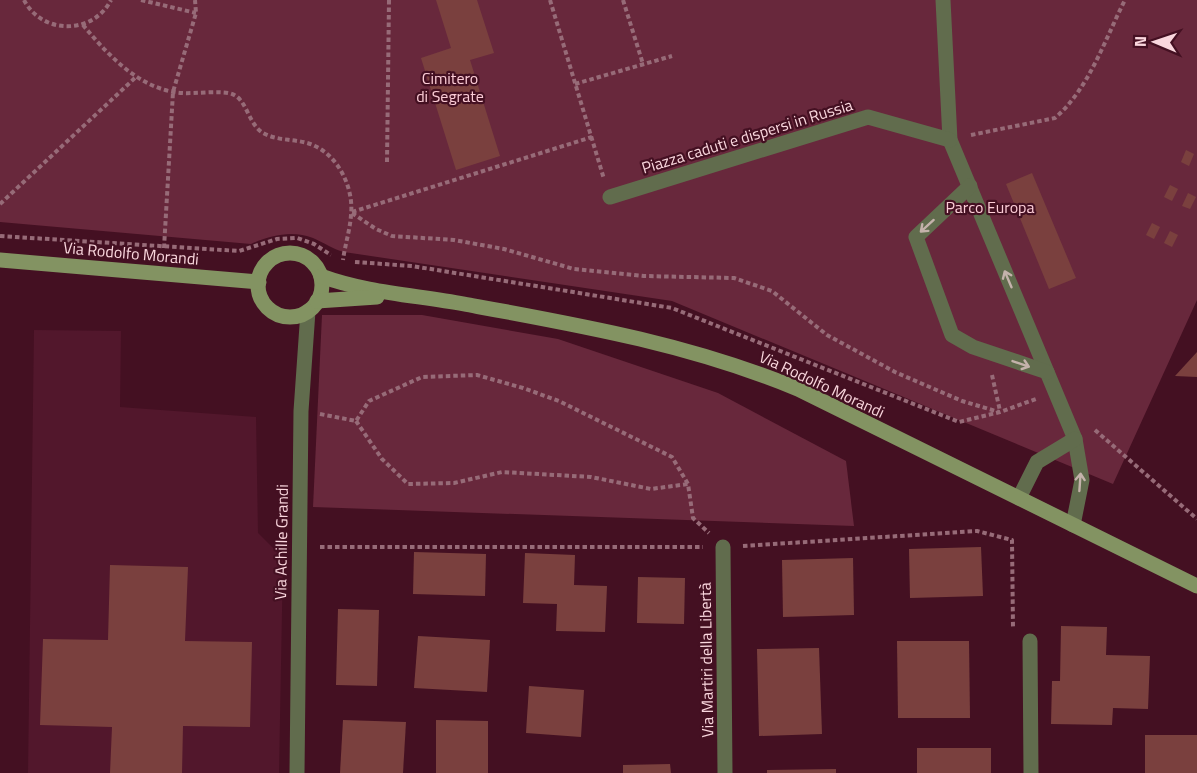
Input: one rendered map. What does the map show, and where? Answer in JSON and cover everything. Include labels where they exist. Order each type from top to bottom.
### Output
[{"type":"street","points":[[943,0],[950,140],[1075,439],[1082,480],[1073,525]]},
{"type":"street","name":"Piazza caduti e dispersi in Russia","points":[[610,197],[868,117],[950,140]]},
{"type":"street","points":[[970,186],[916,237],[952,335],[986,351],[1047,372]]},
{"type":"street","name":"Via Rodolfo Morandi","points":[[405,296],[313,306],[296,316],[277,313],[262,299],[259,282],[267,263],[277,256],[290,253],[311,260],[321,276],[347,285],[624,333],[735,364],[798,389],[1197,586]]},
{"type":"street","name":"Via Rodolfo Morandi","points":[[0,260],[259,282]]},
{"type":"street","points":[[313,306],[322,290],[321,276]]},
{"type":"street","name":"Via Achille Grandi","points":[[297,773],[301,411],[313,306]]},
{"type":"street","points":[[1019,498],[1037,462],[1075,439]]},
{"type":"street","name":"Via Martiri della Libertà","points":[[723,547],[725,773]]},
{"type":"street","points":[[1030,641],[1031,773]]},
{"type":"path","points":[[24,0],[39,18],[52,25],[68,28],[83,25],[97,18],[111,0]]},
{"type":"path","points":[[141,0],[196,13]]},
{"type":"path","points":[[164,248],[173,92],[196,13],[195,0]]},
{"type":"path","points":[[387,162],[389,0]]},
{"type":"path","points":[[550,0],[610,197]]},
{"type":"path","points":[[623,0],[643,64]]},
{"type":"path","points":[[950,140],[1055,118],[1078,94],[1125,0]]},
{"type":"path","points":[[83,25],[107,54],[136,77],[173,92],[232,93],[241,100],[259,131],[273,138],[314,145],[332,156],[345,178],[352,213],[343,260]]},
{"type":"path","points":[[575,84],[672,56]]},
{"type":"path","points":[[0,204],[136,77]]},
{"type":"path","points":[[352,213],[592,137]]},
{"type":"path","points":[[352,213],[376,229],[392,236],[454,240],[504,249],[574,270],[644,276],[734,278],[772,291],[827,335],[895,372],[962,401],[1000,412],[1056,392]]},
{"type":"path","points":[[986,351],[1000,412]]},
{"type":"path","points":[[356,421],[369,401],[422,377],[477,375],[559,401],[672,457],[688,484],[693,518],[723,547]]},
{"type":"path","points":[[301,411],[356,421],[382,459],[408,484],[454,483],[502,472],[591,477],[651,489],[688,484]]},
{"type":"path","points":[[1090,426],[1197,519]]},
{"type":"path","points":[[298,547],[723,547],[977,531],[1012,540],[1013,636],[1030,641]]},
{"type":"shaded area","points":[[34,330],[121,331],[120,407],[256,417],[258,533],[283,558],[279,773],[28,773]]},
{"type":"green space","name":"Parco Europa","points":[[0,0],[1197,0],[1197,300],[1113,484],[672,301],[344,252],[298,234],[274,236],[251,244],[0,222]]},
{"type":"green space","points":[[322,315],[422,315],[558,339],[718,393],[846,461],[854,526],[313,507]]},
{"type":"building","points":[[436,0],[477,0],[494,53],[470,60],[500,156],[456,170],[421,58],[451,48]]},
{"type":"building","points":[[1186,150],[1194,154],[1189,166],[1181,162]]},
{"type":"building","points":[[1032,173],[1076,278],[1049,289],[1006,184]]},
{"type":"building","points":[[1170,185],[1178,189],[1172,201],[1164,197]]},
{"type":"building","points":[[1188,193],[1196,197],[1190,209],[1182,206]]},
{"type":"building","points":[[1152,223],[1160,227],[1154,239],[1146,235]]},
{"type":"building","points":[[1170,231],[1178,235],[1172,247],[1164,243]]},
{"type":"building","points":[[1197,352],[1197,377],[1175,376]]},
{"type":"building","points":[[981,547],[983,596],[910,598],[909,549]]},
{"type":"building","points":[[414,552],[486,554],[485,596],[413,594]]},
{"type":"building","points":[[525,553],[575,555],[574,585],[607,586],[605,632],[556,631],[557,604],[523,603]]},
{"type":"building","points":[[853,558],[854,615],[783,617],[782,560]]},
{"type":"building","points":[[110,565],[188,567],[185,641],[252,642],[250,727],[183,726],[182,773],[110,773],[112,727],[40,725],[43,639],[108,640]]},
{"type":"building","points":[[638,577],[685,578],[684,624],[637,623]]},
{"type":"building","points":[[338,609],[379,610],[377,686],[336,685]]},
{"type":"building","points":[[1061,626],[1107,627],[1106,655],[1150,656],[1148,709],[1113,708],[1112,725],[1051,724],[1052,681],[1060,681]]},
{"type":"building","points":[[418,636],[490,640],[487,692],[414,688]]},
{"type":"building","points":[[897,641],[969,641],[970,718],[898,718]]},
{"type":"building","points":[[819,648],[822,734],[759,736],[757,649]]},
{"type":"building","points":[[529,686],[584,690],[581,737],[526,733]]},
{"type":"building","points":[[343,720],[406,722],[403,773],[340,773]]},
{"type":"building","points":[[436,720],[488,721],[488,773],[436,773]]},
{"type":"building","points":[[1145,735],[1197,735],[1197,773],[1145,773]]},
{"type":"building","points":[[917,748],[991,748],[991,773],[917,773]]},
{"type":"building","points":[[670,764],[671,773],[623,773],[623,765]]},
{"type":"building","points":[[836,769],[836,773],[767,773],[767,770]]},
{"type":"park label","name":"Cimitero di Segrate","points":[[450,87]]}]
